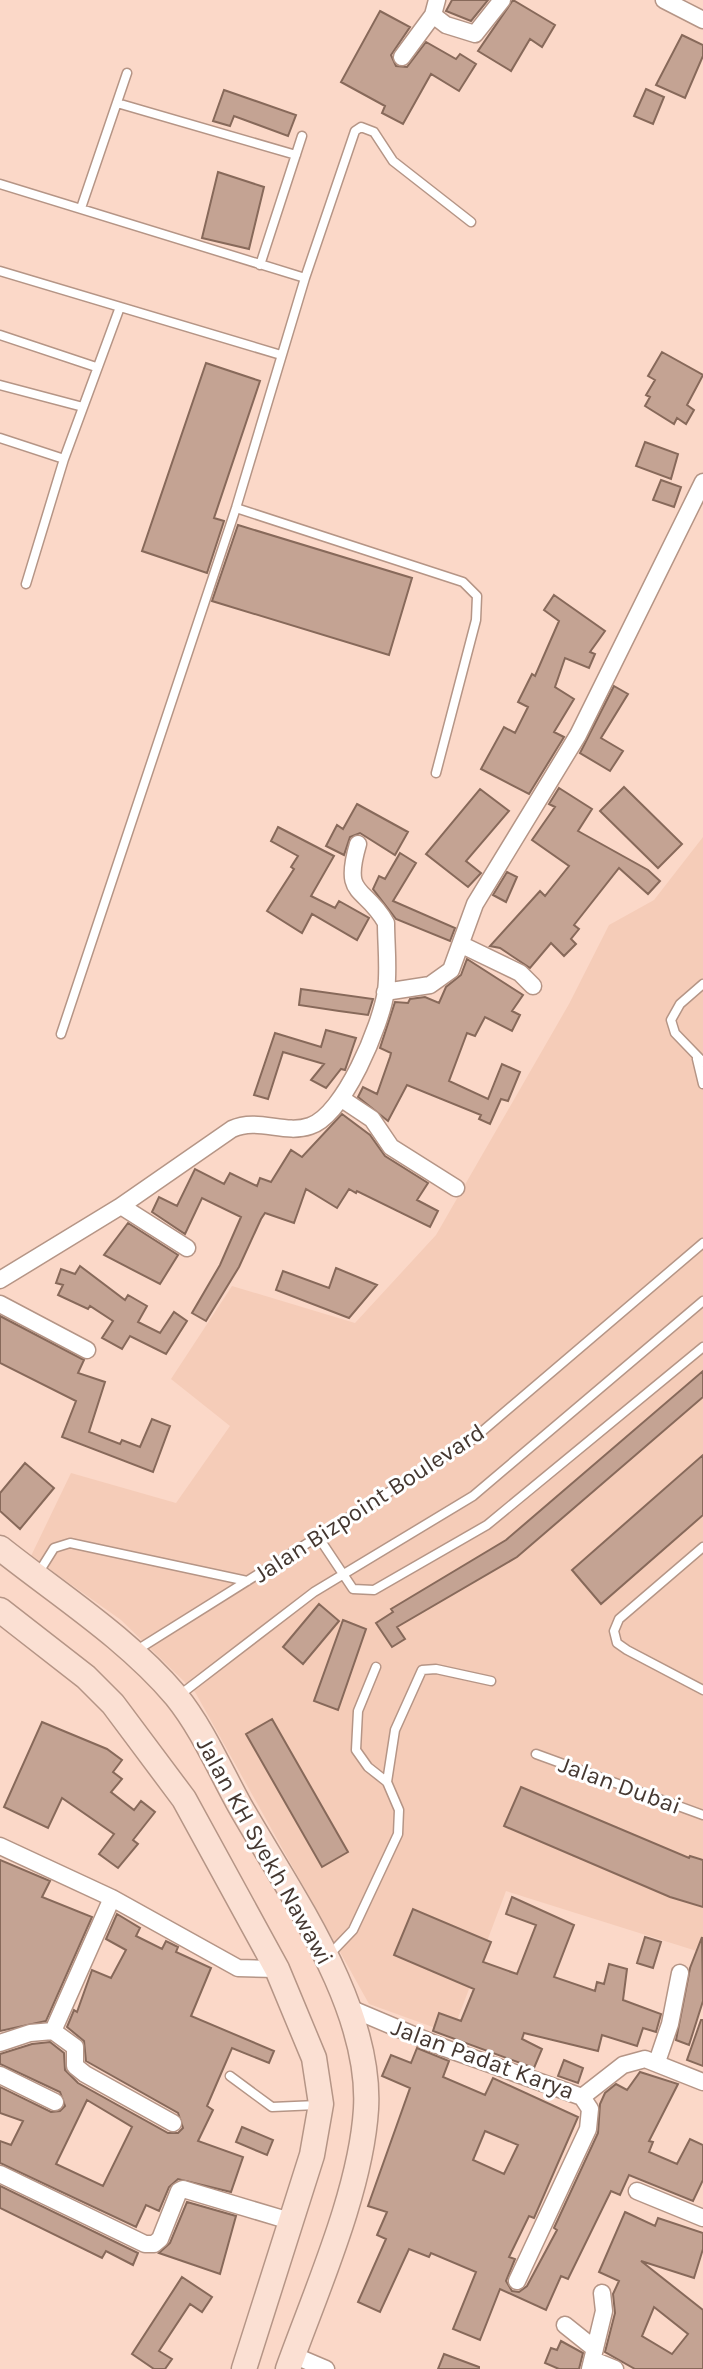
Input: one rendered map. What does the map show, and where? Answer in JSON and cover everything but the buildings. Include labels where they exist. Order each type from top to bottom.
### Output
[{"type":"main road","name":"Jalan KH Syekh Nawawi","points":[[0,1548],[133,1652],[177,1697],[326,1957],[345,2006],[366,2065],[366,2110],[351,2190],[291,2362]]},
{"type":"main road","name":"Jalan KH Syekh Nawawi","points":[[0,1610],[86,1677],[113,1704],[184,1799],[277,1969],[314,2058],[321,2104],[312,2155],[244,2369]]},
{"type":"street","points":[[402,57],[435,7],[446,25],[475,34],[502,0]]},
{"type":"street","points":[[664,0],[703,20]]},
{"type":"street","points":[[385,992],[430,985],[451,970],[475,904],[578,735],[703,482]]},
{"type":"street","points":[[0,1280],[121,1206],[244,1123],[308,1127],[326,1119],[342,1099],[364,1053],[385,992],[386,923],[353,882],[351,867],[358,844]]},
{"type":"street","points":[[462,945],[520,973],[533,986]]},
{"type":"street","points":[[342,1099],[372,1119],[391,1147],[456,1188]]},
{"type":"street","points":[[121,1206],[187,1248]]},
{"type":"street","points":[[0,1304],[87,1350]]},
{"type":"street","points":[[0,1846],[112,1898],[238,1968],[277,1969]]},
{"type":"street","points":[[53,2031],[112,1898]]},
{"type":"street","points":[[680,1973],[670,2024],[657,2062],[703,2082]]},
{"type":"street","name":"Jalan Padat Karya","points":[[345,2006],[442,2047],[582,2097],[633,2061],[657,2062]]},
{"type":"street","points":[[0,2043],[30,2033],[53,2031],[75,2047],[75,2066],[85,2074],[173,2123]]},
{"type":"street","points":[[0,2075],[55,2102]]},
{"type":"street","points":[[517,2281],[588,2129],[590,2109],[582,2097]]},
{"type":"street","points":[[0,2174],[145,2244],[154,2244],[160,2239],[183,2189],[290,2221]]},
{"type":"street","points":[[637,2191],[703,2218]]},
{"type":"street","points":[[593,2359],[604,2311],[602,2293]]},
{"type":"street","points":[[565,2325],[593,2359],[615,2369]]},
{"type":"street","points":[[291,2362],[326,2369]]},
{"type":"lane","points":[[81,208],[127,73]]},
{"type":"lane","points":[[117,103],[296,155]]},
{"type":"lane","points":[[61,1034],[236,508],[281,355],[351,138],[361,127],[374,132],[393,161],[471,222]]},
{"type":"lane","points":[[260,265],[302,136]]},
{"type":"lane","points":[[0,184],[305,278]]},
{"type":"lane","points":[[0,271],[281,355]]},
{"type":"lane","points":[[26,584],[64,459],[120,307]]},
{"type":"lane","points":[[0,335],[96,367]]},
{"type":"lane","points":[[0,385],[83,407]]},
{"type":"lane","points":[[0,438],[64,459]]},
{"type":"lane","points":[[236,508],[463,582],[477,596],[476,620],[436,773]]},
{"type":"lane","points":[[703,984],[680,1004],[671,1020],[675,1033],[700,1061],[703,1084]]},
{"type":"lane","name":"Jalan Bizpoint Boulevard","points":[[133,1652],[472,1440],[703,1243]]},
{"type":"lane","name":"Jalan Bizpoint Boulevard","points":[[177,1697],[314,1592],[473,1496],[703,1301]]},
{"type":"lane","points":[[319,1538],[353,1589],[374,1590],[487,1525],[703,1347]]},
{"type":"lane","points":[[37,1577],[54,1548],[70,1543],[248,1582]]},
{"type":"lane","points":[[703,1547],[619,1619],[614,1631],[617,1643],[627,1650],[703,1690]]},
{"type":"lane","points":[[326,1957],[353,1930],[398,1834],[399,1810],[387,1782],[368,1767],[356,1750],[358,1711],[376,1667]]},
{"type":"lane","points":[[387,1782],[395,1730],[422,1670],[436,1669],[491,1681]]},
{"type":"lane","name":"Jalan Dubai","points":[[536,1754],[703,1815]]},
{"type":"lane","points":[[230,2076],[272,2107],[321,2104]]},
{"type":"shaded area","points":[[703,837],[703,1953],[506,1891],[452,2034],[369,2004],[195,1692],[121,1620],[31,1556],[71,1473],[176,1503],[230,1426],[171,1379],[232,1286],[355,1323],[436,1235],[569,1004],[609,925],[654,900]]}]
